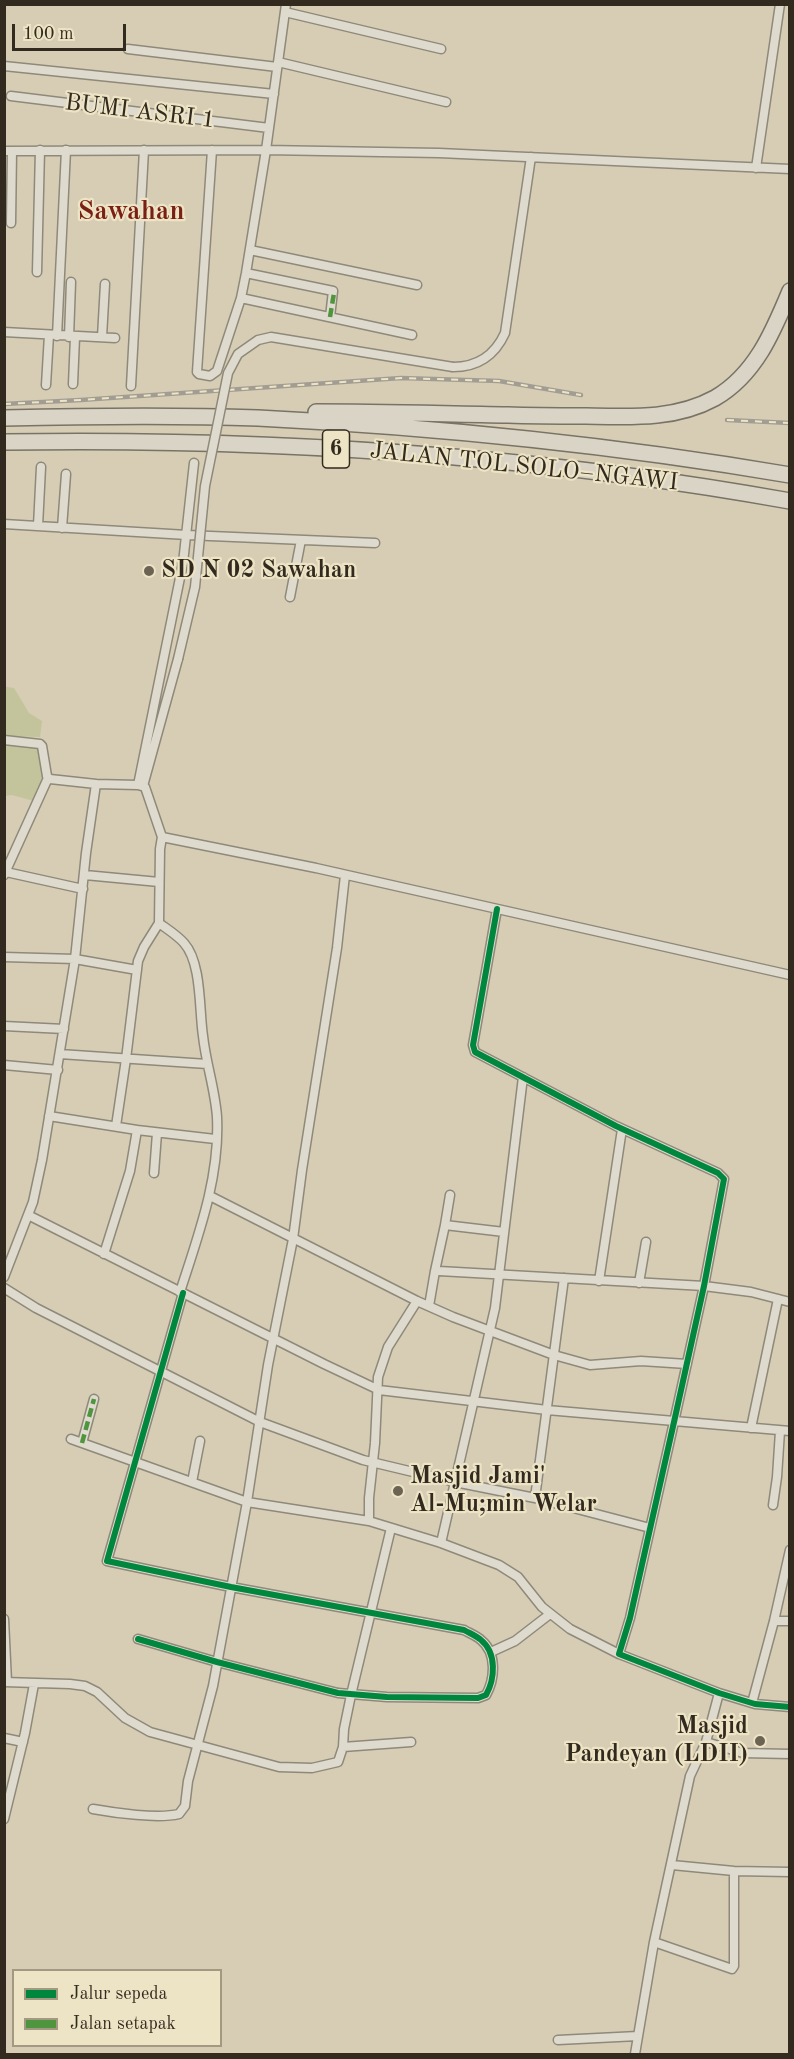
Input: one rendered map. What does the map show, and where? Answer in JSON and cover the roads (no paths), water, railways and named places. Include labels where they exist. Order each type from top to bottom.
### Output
[{"type":"highway","points":[[256,418],[316,412],[604,417],[676,413],[716,398],[747,373],[772,333],[789,291]]},
{"type":"highway","name":"JALAN TOL SOLO–NGAWI","points":[[4,418],[104,416],[256,418],[506,436],[656,454],[789,475]]},
{"type":"highway","name":"JALAN TOL SOLO–NGAWI","points":[[4,442],[113,440],[263,444],[398,452],[559,467],[666,480],[789,501]]},
{"type":"highway","points":[[666,480],[676,486],[789,510]]},
{"type":"street","points":[[756,168],[780,4]]},
{"type":"street","points":[[212,150],[197,370],[199,375],[210,376],[217,371],[241,298],[266,150],[285,8],[441,49]]},
{"type":"street","points":[[128,49],[278,65],[446,102]]},
{"type":"street","points":[[4,66],[274,94]]},
{"type":"street","name":"BUMI ASRI 1","points":[[11,96],[269,128]]},
{"type":"street","points":[[37,272],[40,150]]},
{"type":"street","points":[[46,385],[53,336],[66,150]]},
{"type":"street","points":[[131,386],[144,150]]},
{"type":"street","points":[[11,223],[8,151],[266,150],[439,153],[789,169]]},
{"type":"street","points":[[140,786],[178,659],[195,587],[205,486],[228,373],[238,354],[258,340],[271,337],[453,367],[465,367],[483,360],[495,350],[505,333],[531,157]]},
{"type":"street","points":[[250,250],[417,285]]},
{"type":"street","points":[[246,273],[331,291],[334,293],[330,317]]},
{"type":"street","points":[[71,282],[73,384]]},
{"type":"street","points":[[102,337],[105,284]]},
{"type":"street","points":[[241,298],[412,335]]},
{"type":"street","points":[[4,332],[115,338]]},
{"type":"street","points":[[140,786],[179,587],[194,463]]},
{"type":"street","points":[[38,526],[41,467]]},
{"type":"street","points":[[62,528],[66,474]]},
{"type":"street","points":[[4,524],[375,543]]},
{"type":"street","points":[[290,597],[301,540]]},
{"type":"street","points":[[4,740],[40,744],[48,778],[5,873],[83,889]]},
{"type":"street","points":[[48,778],[96,784],[140,786],[147,791],[162,837],[159,923],[140,954],[116,1126]]},
{"type":"street","points":[[4,1277],[37,1187],[75,959],[96,784]]},
{"type":"street","points":[[162,837],[345,875],[789,975]]},
{"type":"street","points":[[85,875],[159,882]]},
{"type":"street","points":[[93,1809],[125,1814],[179,1814],[185,1806],[196,1746],[213,1686],[247,1502],[273,1338],[293,1239],[337,948],[345,875]]},
{"type":"street","points":[[497,909],[472,1047],[477,1053],[622,1129],[723,1177],[704,1286],[687,1364],[630,1617],[619,1654]]},
{"type":"street","points":[[138,1638],[217,1662],[351,1695],[387,1698],[482,1698],[491,1686],[493,1668],[491,1652],[482,1640],[464,1630],[231,1587],[107,1561],[210,1196],[217,1121],[193,961],[185,944],[159,923]]},
{"type":"street","points":[[4,957],[75,959],[137,970]]},
{"type":"street","points":[[4,1026],[64,1029]]},
{"type":"street","points":[[60,1054],[207,1064]]},
{"type":"street","points":[[4,1065],[58,1070]]},
{"type":"street","points":[[441,1544],[495,1308],[523,1077]]},
{"type":"street","points":[[50,1116],[157,1133],[215,1139]]},
{"type":"street","points":[[599,1281],[622,1129]]},
{"type":"street","points":[[104,1254],[130,1171],[137,1130]]},
{"type":"street","points":[[154,1173],[157,1133]]},
{"type":"street","points":[[429,1306],[450,1195]]},
{"type":"street","points":[[210,1196],[429,1306],[554,1355],[590,1365],[641,1361],[687,1364]]},
{"type":"street","points":[[28,1215],[379,1390],[547,1410],[785,1431],[773,1505]]},
{"type":"street","points":[[445,1225],[504,1232]]},
{"type":"street","points":[[639,1283],[646,1242]]},
{"type":"street","points":[[435,1271],[704,1286],[751,1292],[789,1302]]},
{"type":"street","points":[[535,1498],[564,1278]]},
{"type":"street","points":[[4,1288],[36,1308],[260,1422],[373,1463],[535,1498],[650,1528]]},
{"type":"street","points":[[751,1428],[778,1299]]},
{"type":"street","points":[[369,1521],[379,1374],[388,1347],[417,1300]]},
{"type":"street","points":[[82,1443],[94,1399]]},
{"type":"street","points":[[71,1439],[247,1502],[369,1521],[504,1567],[518,1577],[550,1614],[570,1629],[619,1654],[719,1694],[752,1703],[789,1707]]},
{"type":"street","points":[[192,1482],[200,1441]]},
{"type":"street","points":[[4,1619],[6,1682],[70,1684],[91,1689],[137,1725],[150,1732],[279,1767],[300,1768],[338,1762],[343,1747],[351,1695],[391,1528]]},
{"type":"street","points":[[752,1703],[774,1621],[789,1550]]},
{"type":"street","points":[[491,1652],[515,1641],[550,1614]]},
{"type":"street","points":[[774,1621],[789,1621]]},
{"type":"street","points":[[5,1817],[34,1684]]},
{"type":"street","points":[[635,2055],[654,1942],[690,1776],[706,1742],[719,1694]]},
{"type":"street","points":[[4,1738],[23,1742]]},
{"type":"street","points":[[343,1747],[411,1742]]},
{"type":"street","points":[[706,1742],[743,1753],[789,1755]]},
{"type":"street","points":[[672,1865],[734,1871],[789,1872]]},
{"type":"street","points":[[654,1942],[732,1969],[734,1966],[734,1871]]},
{"type":"street","points":[[558,2040],[638,2036]]},
{"type":"railway","points":[[4,404],[401,378],[499,381],[581,395]]},
{"type":"railway","points":[[727,420],[790,423]]},
{"type":"place","name":"SD N 02 Sawahan","points":[[149,571]]},
{"type":"place","name":"Masjid Jami' Al-Mu;min Welar","points":[[398,1491]]},
{"type":"place","name":"Masjid Pandeyan (LDII)","points":[[760,1741]]},
{"type":"district","name":"Sawahan","points":[[131,212]]}]
